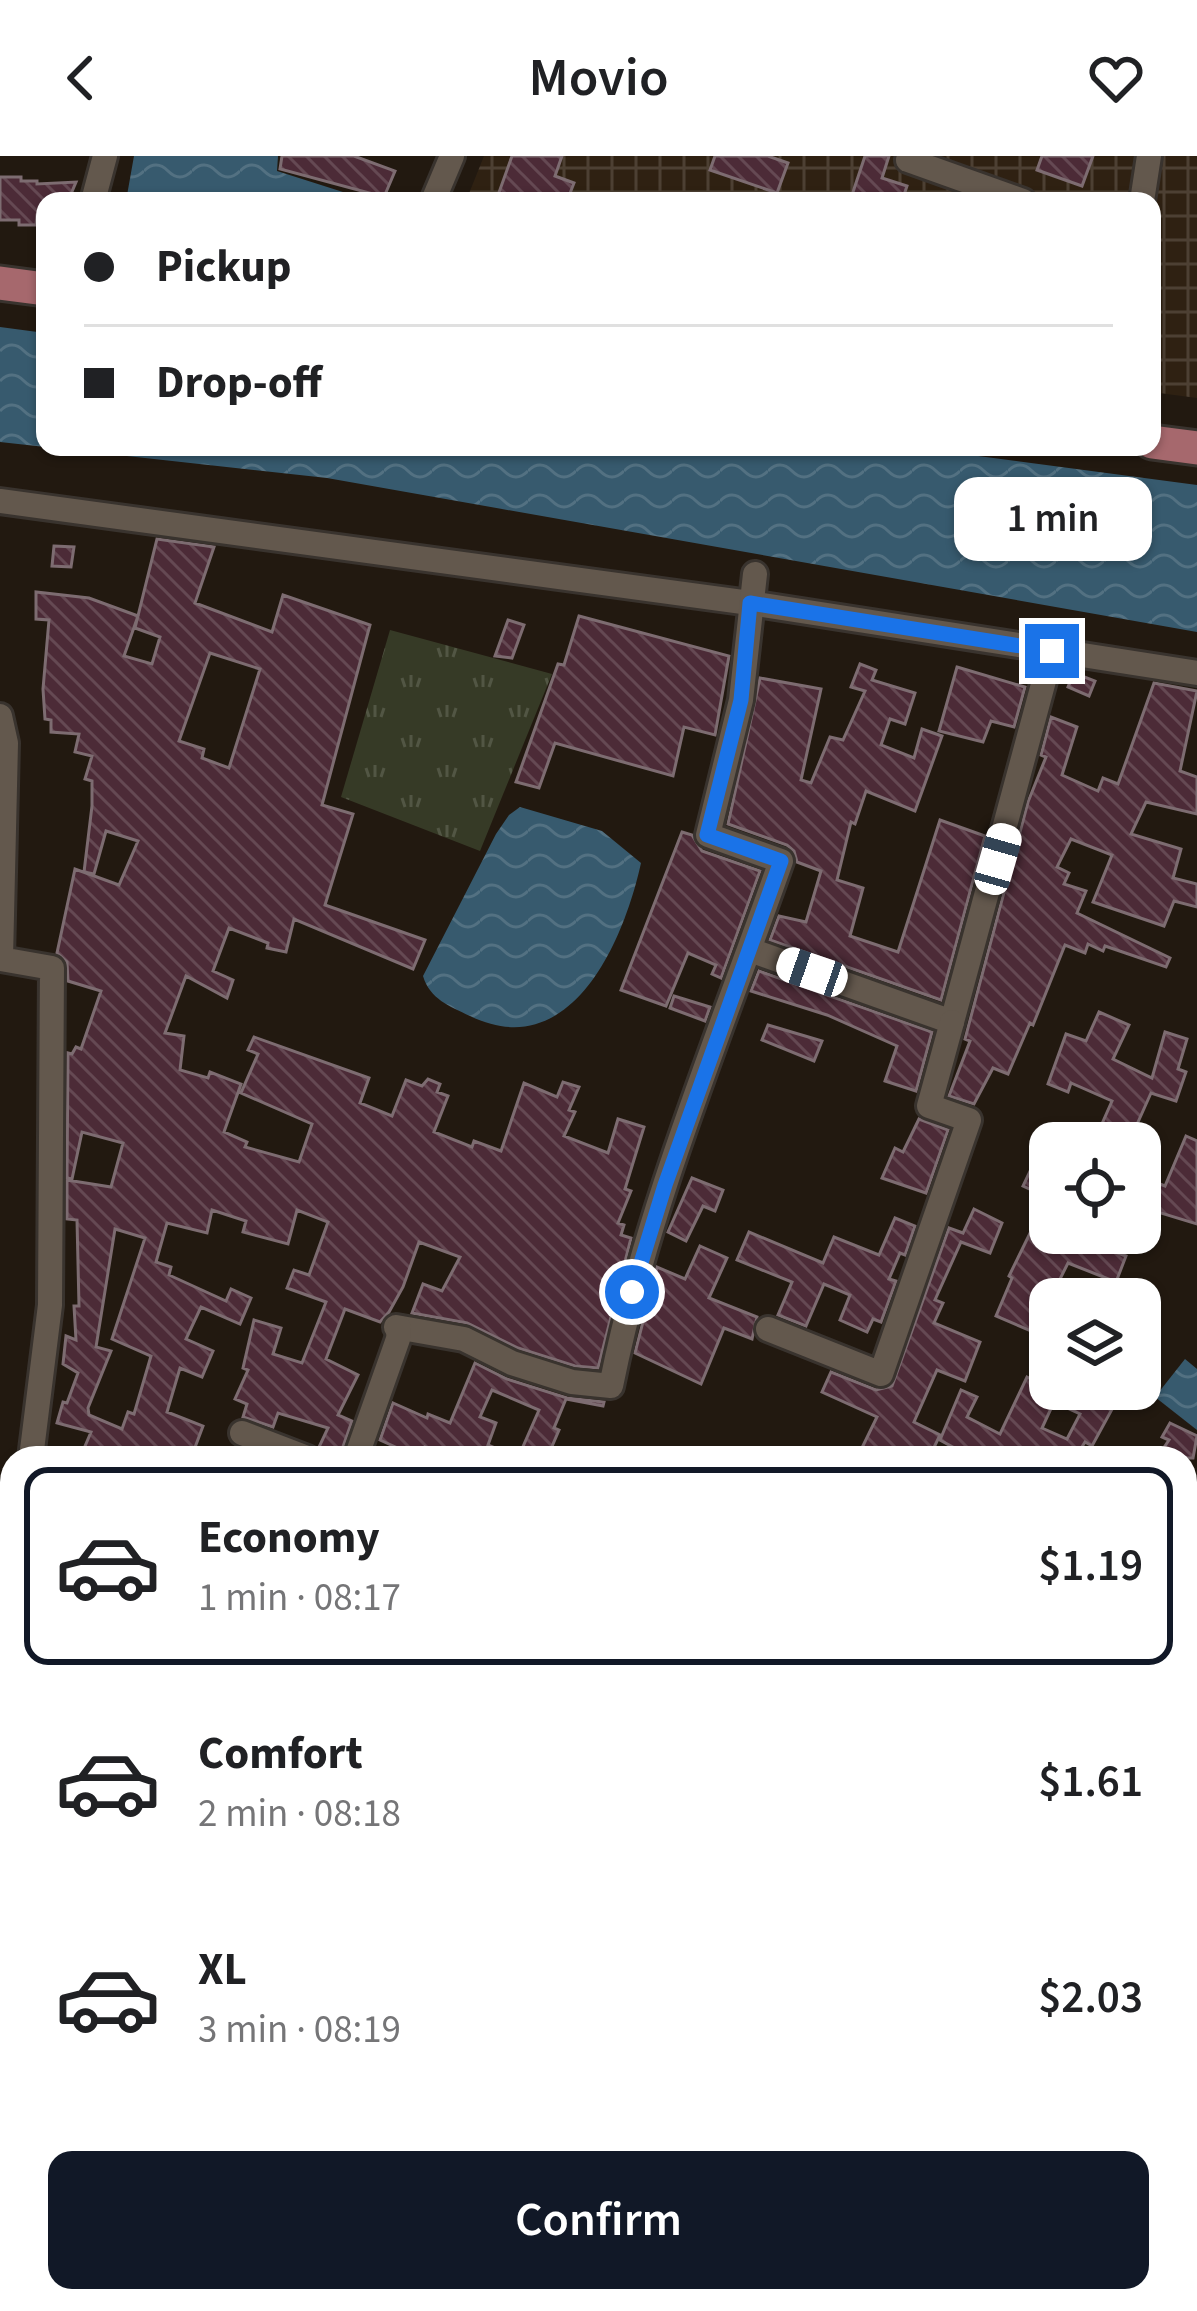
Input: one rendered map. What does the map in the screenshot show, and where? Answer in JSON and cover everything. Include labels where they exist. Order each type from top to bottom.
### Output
[{"type":"main road","points":[[0,283],[36,288]]},
{"type":"main road","points":[[1161,443],[1197,448]]},
{"type":"street","points":[[96,192],[105,156]]},
{"type":"street","points":[[437,192],[452,156]]},
{"type":"street","points":[[1143,192],[1149,156]]},
{"type":"street","points":[[908,160],[998,192]]},
{"type":"street","points":[[0,501],[750,603],[1197,673]]},
{"type":"street","points":[[360,1446],[398,1339],[397,1328],[464,1340],[512,1363],[572,1382],[611,1386],[655,1215],[781,861],[707,835],[741,700],[755,574]]},
{"type":"street","points":[[768,1329],[881,1374],[969,1120],[929,1106],[1052,651]]},
{"type":"street","points":[[0,716],[6,743],[1,959],[52,968],[50,1305],[32,1446]]},
{"type":"street","points":[[750,950],[952,1022]]},
{"type":"street","points":[[242,1433],[276,1446]]},
{"type":"shaded area","points":[[484,156],[1197,156],[1197,398],[1161,393],[1161,192],[470,192]]},
{"type":"green space","points":[[390,630],[552,674],[480,851],[341,797]]},
{"type":"water","points":[[134,156],[278,156],[277,171],[343,192],[128,192]]},
{"type":"water","points":[[0,327],[36,332],[36,446],[0,442]]},
{"type":"water","points":[[127,456],[978,456],[1197,485],[1197,632],[327,478]]},
{"type":"water","points":[[520,807],[602,831],[641,863],[621,927],[587,987],[564,1010],[537,1024],[506,1027],[448,1005],[430,991],[423,976],[496,834]]},
{"type":"water","points":[[1185,1359],[1197,1369],[1197,1430],[1161,1402],[1161,1389]]},
{"type":"building","points":[[282,156],[354,156],[395,171],[386,192],[365,192],[280,169]]},
{"type":"building","points":[[512,156],[562,156],[555,176],[574,183],[570,192],[499,192]]},
{"type":"building","points":[[715,156],[768,156],[788,163],[777,192],[710,170]]},
{"type":"building","points":[[865,156],[889,156],[882,178],[907,186],[905,192],[853,192]]},
{"type":"building","points":[[1042,156],[1093,156],[1082,186],[1037,170]]},
{"type":"building","points":[[0,177],[21,177],[21,181],[37,184],[76,182],[72,192],[36,192],[36,225],[0,220]]},
{"type":"building","points":[[157,539],[214,547],[195,603],[272,632],[283,595],[370,625],[322,805],[353,814],[325,905],[425,940],[413,969],[294,919],[286,952],[267,948],[268,943],[229,928],[213,971],[233,980],[227,998],[186,976],[165,1033],[184,1036],[180,1070],[208,1078],[210,1072],[241,1084],[224,1132],[247,1142],[245,1147],[299,1162],[312,1124],[241,1093],[258,1054],[248,1050],[254,1037],[369,1078],[360,1103],[392,1116],[406,1080],[422,1086],[428,1079],[440,1084],[437,1092],[448,1096],[434,1132],[472,1147],[474,1141],[501,1151],[524,1083],[557,1097],[563,1082],[579,1087],[564,1136],[608,1153],[618,1119],[644,1127],[625,1189],[631,1191],[618,1223],[624,1225],[621,1235],[631,1238],[598,1368],[575,1366],[518,1348],[467,1323],[412,1313],[423,1284],[442,1291],[460,1257],[419,1242],[389,1312],[380,1322],[345,1309],[326,1359],[358,1375],[338,1415],[352,1421],[343,1446],[319,1446],[328,1428],[278,1413],[273,1427],[243,1417],[247,1404],[235,1399],[248,1370],[243,1368],[254,1320],[281,1328],[273,1354],[302,1363],[326,1302],[287,1288],[294,1270],[309,1275],[328,1222],[297,1210],[288,1244],[243,1232],[246,1221],[212,1210],[207,1233],[167,1223],[156,1262],[171,1267],[169,1275],[226,1301],[231,1289],[251,1298],[240,1324],[201,1307],[186,1339],[213,1351],[202,1377],[180,1368],[167,1412],[203,1426],[196,1446],[85,1446],[91,1432],[57,1423],[78,1373],[63,1364],[66,1336],[76,1340],[74,1306],[79,1306],[77,1220],[67,1219],[67,1180],[111,1187],[123,1143],[82,1132],[72,1179],[67,1178],[68,1053],[81,1049],[101,991],[68,981],[67,962],[57,953],[75,869],[119,885],[138,841],[106,831],[94,874],[84,872],[92,806],[92,781],[85,779],[92,756],[75,752],[79,734],[51,732],[51,720],[45,719],[49,620],[36,619],[36,592],[89,598],[138,616]],"holes":[[[138,616],[135,628],[160,637],[152,664],[124,656]],[[210,653],[260,669],[229,768],[202,758],[204,749],[179,741]],[[115,1229],[145,1238],[112,1339],[151,1356],[134,1414],[128,1412],[122,1429],[89,1415],[88,1408],[111,1351],[96,1347]]]},
{"type":"building","points":[[54,546],[74,547],[71,567],[52,566]]},
{"type":"building","points":[[579,616],[729,656],[715,735],[684,727],[673,776],[555,743],[539,788],[516,782]]},
{"type":"building","points":[[508,620],[524,625],[512,658],[495,656]]},
{"type":"building","points":[[860,664],[876,670],[872,680],[915,693],[905,724],[890,719],[881,745],[914,758],[922,729],[942,736],[915,811],[866,791],[855,824],[851,822],[837,880],[863,888],[850,936],[898,952],[940,820],[985,836],[941,1000],[770,940],[779,916],[806,922],[821,871],[797,862],[787,845],[728,824],[760,678],[821,689],[801,780],[811,783],[830,737],[843,740],[865,691],[851,687]]},
{"type":"building","points":[[957,667],[1025,687],[1014,727],[991,721],[983,742],[939,731]]},
{"type":"building","points":[[1074,673],[1095,681],[1089,696],[1068,687]]},
{"type":"building","points":[[1154,683],[1197,691],[1180,771],[1197,777],[1197,814],[1146,802],[1131,834],[1181,849],[1173,878],[1197,884],[1197,907],[1174,901],[1164,926],[1093,902],[1112,855],[1071,839],[1057,867],[1069,873],[1064,884],[1086,891],[1077,913],[1170,958],[1166,967],[1105,946],[1103,951],[1088,944],[1085,953],[1065,945],[1008,1074],[993,1068],[974,1104],[949,1096],[970,1041],[965,1039],[1028,802],[1046,757],[1041,755],[1051,717],[1077,727],[1062,775],[1098,791],[1103,778],[1118,784]]},
{"type":"building","points":[[682,832],[692,835],[702,851],[760,871],[721,978],[712,974],[716,965],[688,953],[666,1006],[621,990]]},
{"type":"building","points":[[759,971],[932,1032],[916,1091],[885,1081],[897,1046],[827,1015],[751,991]]},
{"type":"building","points":[[674,996],[710,1007],[705,1021],[670,1008]]},
{"type":"building","points":[[1099,1012],[1129,1025],[1113,1059],[1152,1078],[1165,1032],[1187,1039],[1178,1069],[1186,1072],[1176,1101],[1151,1093],[1138,1122],[1103,1122],[1112,1101],[1071,1083],[1068,1092],[1048,1084],[1066,1034],[1086,1041]]},
{"type":"building","points":[[768,1025],[822,1041],[814,1061],[762,1040]]},
{"type":"building","points":[[919,1119],[948,1130],[926,1193],[882,1178],[895,1148],[903,1152]]},
{"type":"building","points":[[1186,1136],[1197,1141],[1197,1224],[1161,1213],[1161,1184],[1165,1186]]},
{"type":"building","points":[[692,1178],[723,1190],[715,1211],[703,1206],[686,1241],[668,1232]]},
{"type":"building","points":[[974,1209],[1002,1223],[990,1253],[961,1242],[935,1300],[943,1303],[934,1323],[980,1342],[965,1381],[937,1370],[914,1422],[940,1435],[935,1446],[863,1446],[877,1417],[822,1392],[831,1372],[876,1390],[892,1386],[949,1228],[963,1233]]},
{"type":"building","points":[[895,1218],[915,1226],[905,1255],[900,1253],[889,1279],[896,1281],[881,1322],[873,1319],[867,1332],[840,1320],[850,1295],[824,1284],[806,1326],[778,1315],[792,1282],[737,1260],[749,1232],[823,1263],[834,1237],[879,1255]]},
{"type":"building","points":[[1029,1235],[1029,1254],[1126,1256],[1118,1278],[1068,1263],[1060,1278],[1029,1278],[1029,1330],[996,1316]]},
{"type":"building","points":[[700,1246],[727,1258],[709,1298],[757,1317],[752,1339],[724,1328],[701,1384],[635,1353],[657,1267],[685,1279]]},
{"type":"building","points":[[475,1363],[567,1398],[604,1402],[603,1406],[566,1399],[552,1446],[523,1446],[539,1410],[492,1390],[480,1417],[496,1423],[490,1446],[393,1446],[380,1440],[393,1403],[450,1423]]},
{"type":"building","points":[[1027,1377],[1029,1410],[1050,1410],[1042,1428],[1067,1439],[1080,1414],[1071,1410],[1112,1410],[1092,1446],[1085,1442],[1082,1446],[951,1446],[940,1440],[961,1390],[977,1397],[967,1417],[1000,1434]]},
{"type":"building","points":[[1170,1423],[1197,1436],[1195,1446],[1165,1446],[1169,1440],[1162,1437]]},
{"type":"route","points":[[632,1292],[665,1185],[781,861],[707,835],[741,700],[750,603],[1052,651]]}]
